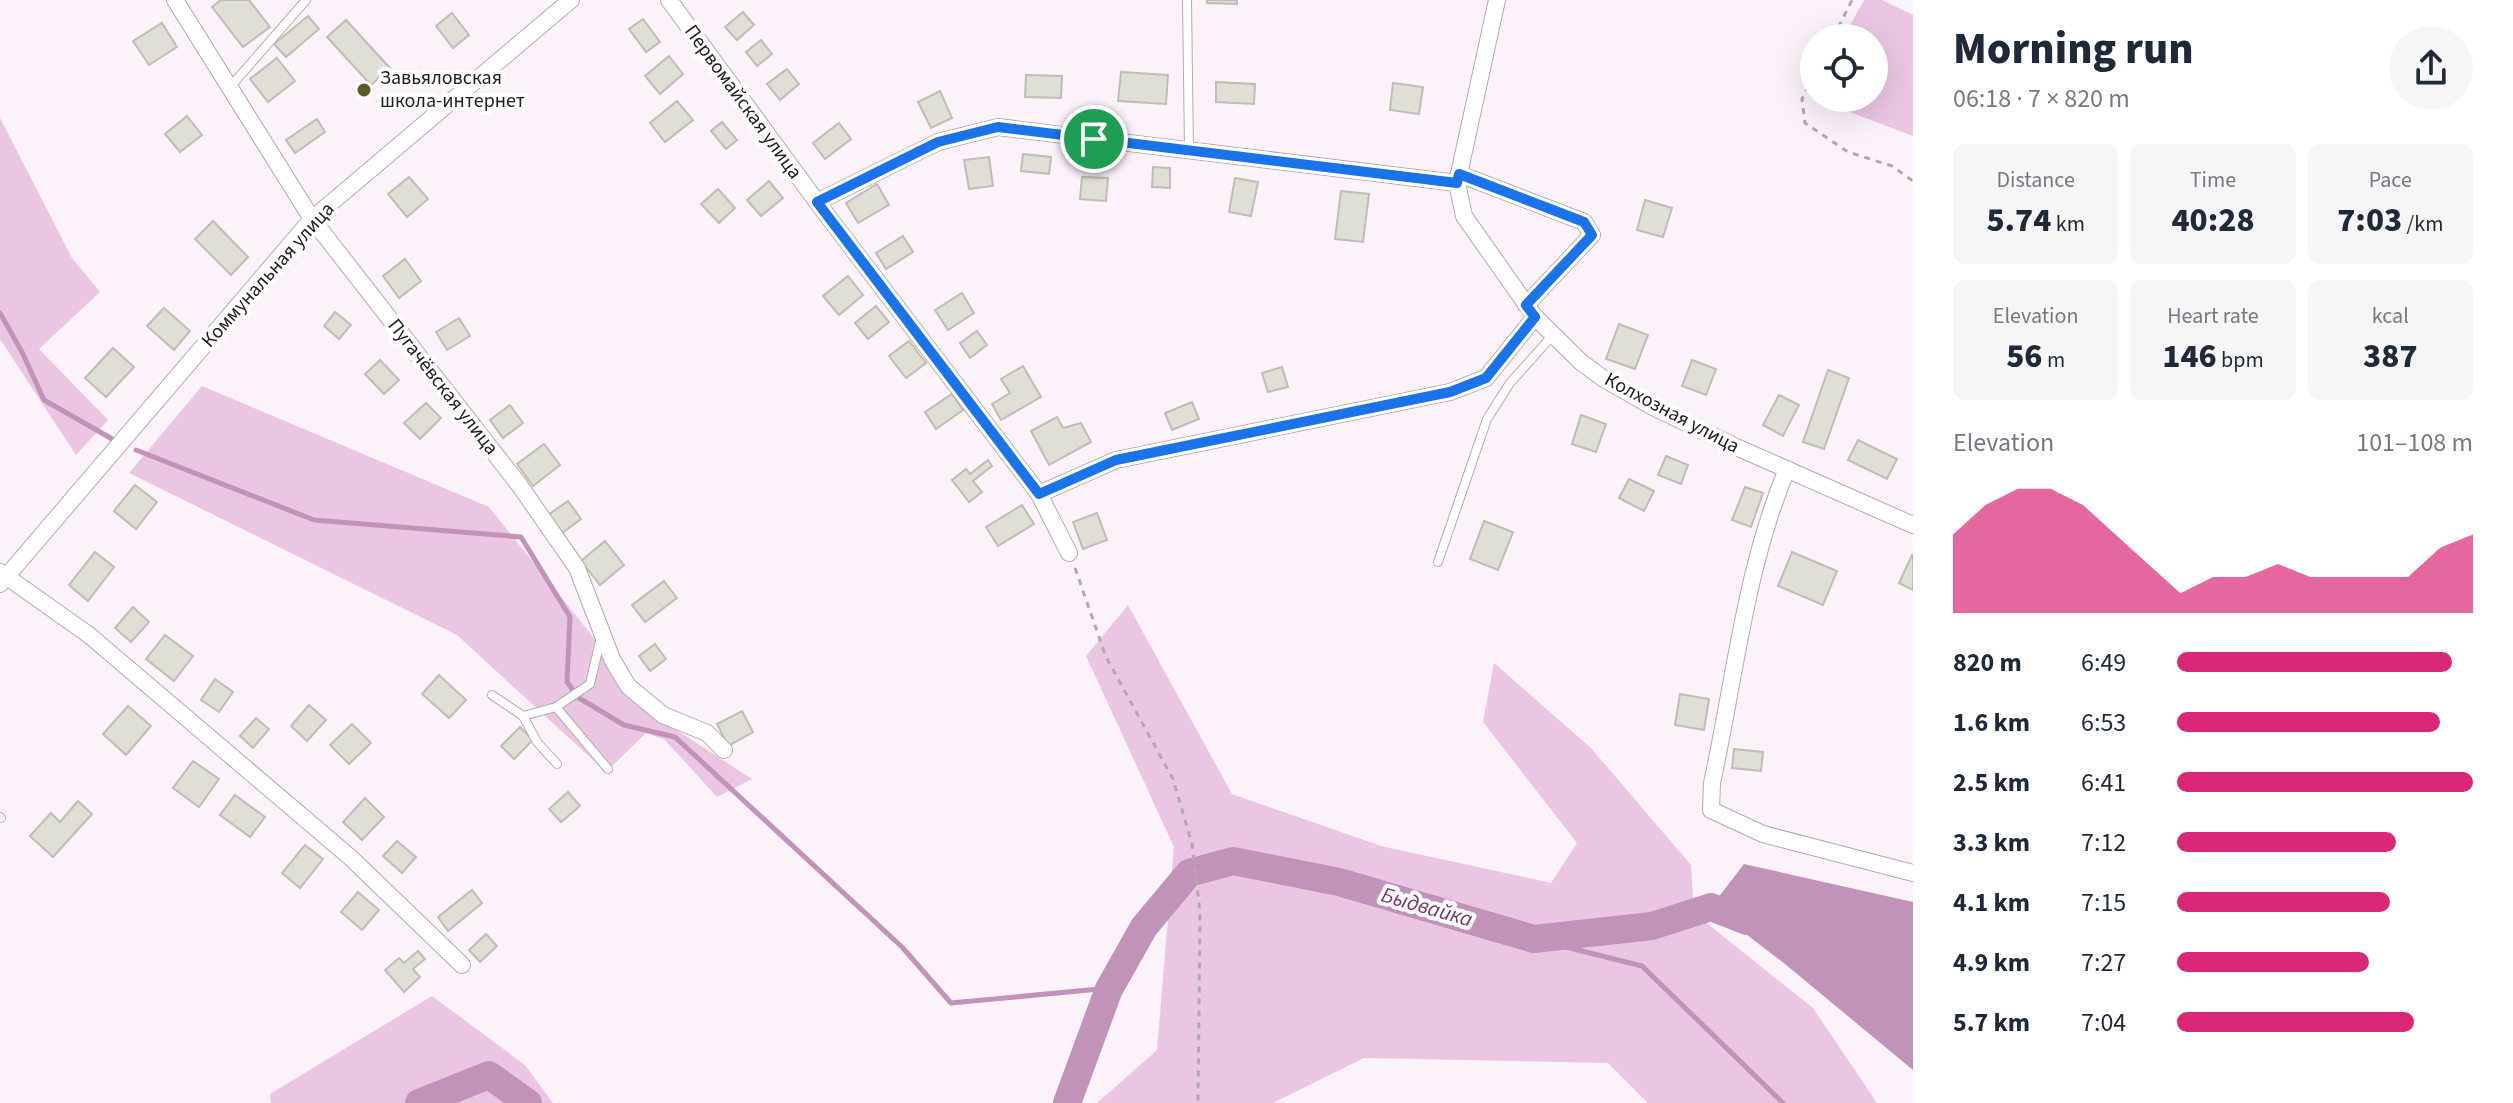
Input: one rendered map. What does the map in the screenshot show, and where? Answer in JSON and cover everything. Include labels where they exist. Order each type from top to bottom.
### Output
[{"type":"street","name":"Пугачёвская улица","points":[[175,0],[312,219],[520,486],[577,568],[612,659],[628,686],[663,715],[707,733],[724,750]]},
{"type":"street","name":"Коммунальная улица","points":[[2,578],[312,219],[571,0]]},
{"type":"street","name":"Первомайская улица","points":[[669,0],[817,202],[1039,494],[1069,553]]},
{"type":"street","points":[[1458,179],[1497,0]]},
{"type":"street","points":[[817,202],[938,142],[998,127],[1458,179],[1584,222],[1592,235],[1531,311],[1486,378],[1450,392],[1116,460],[1039,494]]},
{"type":"street","name":"Колхозная улица","points":[[1458,179],[1464,216],[1531,311],[1581,362],[1629,393],[1721,440],[1913,525]]},
{"type":"street","points":[[1787,469],[1761,536],[1749,584],[1712,783],[1711,810],[1763,834],[1913,873]]},
{"type":"street","points":[[2,578],[89,635],[351,858],[462,965]]},
{"type":"lane","points":[[231,86],[306,0]]},
{"type":"lane","points":[[1187,0],[1190,151]]},
{"type":"lane","points":[[1438,562],[1487,419],[1510,383],[1553,335]]},
{"type":"lane","points":[[523,716],[556,707],[590,684],[602,633]]},
{"type":"lane","points":[[492,695],[523,716],[537,742],[557,764]]},
{"type":"lane","points":[[556,707],[608,769]]},
{"type":"path","points":[[1840,24],[1852,0]]},
{"type":"path","points":[[1804,112],[1805,123],[1848,152],[1892,166],[1913,181]]},
{"type":"path","points":[[1069,553],[1106,657],[1173,779],[1192,844],[1200,912],[1198,1103]]},
{"type":"shaded area","points":[[1864,0],[1882,0],[1913,15],[1913,136],[1850,112],[1888,112],[1888,24],[1851,24]]},
{"type":"shaded area","points":[[0,118],[72,258],[100,292],[39,349],[108,420],[76,455],[0,339]]},
{"type":"shaded area","points":[[202,386],[489,507],[658,718],[752,779],[717,797],[665,740],[646,733],[606,772],[457,635],[129,473]]},
{"type":"shaded area","points":[[1128,605],[1232,794],[1381,846],[1551,883],[1577,843],[1483,722],[1494,663],[1591,748],[1691,865],[1694,913],[1813,1008],[1877,1103],[1648,1103],[1608,1063],[1364,1058],[1273,1103],[1097,1103],[1157,1050],[1174,847],[1086,656]]},
{"type":"shaded area","points":[[1744,864],[1913,902],[1913,1070],[1711,907]]},
{"type":"shaded area","points":[[432,996],[525,1065],[553,1103],[271,1103],[270,1094]]},
{"type":"building","points":[[221,0],[249,0],[270,27],[243,47],[212,7]]},
{"type":"building","points":[[1207,0],[1237,0],[1237,4],[1207,3]]},
{"type":"building","points":[[743,12],[754,25],[737,40],[725,27]]},
{"type":"building","points":[[452,13],[469,35],[453,48],[436,26]]},
{"type":"building","points":[[308,16],[319,29],[286,57],[274,44]]},
{"type":"building","points":[[643,19],[660,42],[646,52],[629,29]]},
{"type":"building","points":[[346,20],[390,68],[371,85],[327,37]]},
{"type":"building","points":[[162,23],[177,47],[149,65],[133,41]]},
{"type":"building","points":[[761,40],[772,54],[757,66],[746,52]]},
{"type":"building","points":[[669,56],[683,74],[660,94],[645,76]]},
{"type":"building","points":[[277,58],[295,81],[268,102],[250,79]]},
{"type":"building","points":[[787,69],[799,84],[780,100],[767,84]]},
{"type":"building","points":[[1121,72],[1168,75],[1166,104],[1118,101]]},
{"type":"building","points":[[1026,75],[1062,76],[1061,98],[1025,97]]},
{"type":"building","points":[[1216,82],[1255,84],[1254,104],[1216,102]]},
{"type":"building","points":[[1393,83],[1423,87],[1419,114],[1390,110]]},
{"type":"building","points":[[940,91],[952,118],[931,128],[918,102]]},
{"type":"building","points":[[677,101],[693,120],[665,142],[650,123]]},
{"type":"building","points":[[187,116],[202,135],[180,152],[165,134]]},
{"type":"building","points":[[317,119],[325,132],[295,153],[286,140]]},
{"type":"building","points":[[722,122],[737,140],[726,149],[711,131]]},
{"type":"building","points":[[839,123],[851,139],[825,159],[813,143]]},
{"type":"building","points":[[1023,154],[1051,157],[1049,174],[1021,171]]},
{"type":"building","points":[[989,157],[993,186],[969,189],[964,160]]},
{"type":"building","points":[[1153,167],[1170,168],[1170,188],[1152,187]]},
{"type":"building","points":[[409,177],[428,199],[407,217],[388,194]]},
{"type":"building","points":[[1082,177],[1108,178],[1106,201],[1080,199]]},
{"type":"building","points":[[1235,178],[1258,182],[1251,216],[1229,212]]},
{"type":"building","points":[[769,181],[783,198],[761,216],[747,200]]},
{"type":"building","points":[[877,184],[889,205],[858,223],[846,203]]},
{"type":"building","points":[[718,189],[735,208],[719,223],[701,204]]},
{"type":"building","points":[[1341,191],[1369,194],[1363,242],[1335,239]]},
{"type":"building","points":[[1645,200],[1672,208],[1663,237],[1637,230]]},
{"type":"building","points":[[213,221],[248,257],[231,275],[195,239]]},
{"type":"building","points":[[903,236],[913,252],[886,269],[876,253]]},
{"type":"building","points":[[405,259],[421,281],[399,298],[383,276]]},
{"type":"building","points":[[848,276],[863,295],[839,315],[823,296]]},
{"type":"building","points":[[962,293],[974,313],[948,330],[935,310]]},
{"type":"building","points":[[876,306],[889,322],[868,339],[855,323]]},
{"type":"building","points":[[164,308],[190,331],[174,350],[147,326]]},
{"type":"building","points":[[335,312],[351,325],[339,339],[324,326]]},
{"type":"building","points":[[459,318],[470,336],[447,350],[436,332]]},
{"type":"building","points":[[1619,324],[1648,335],[1635,369],[1606,359]]},
{"type":"building","points":[[977,331],[987,345],[970,358],[960,343]]},
{"type":"building","points":[[909,341],[926,363],[906,378],[889,356]]},
{"type":"building","points":[[113,348],[134,367],[106,397],[85,378]]},
{"type":"building","points":[[380,360],[399,380],[384,394],[365,374]]},
{"type":"building","points":[[1692,360],[1716,369],[1706,395],[1682,386]]},
{"type":"building","points":[[1023,366],[1041,397],[1001,420],[992,404],[1010,393],[1001,379]]},
{"type":"building","points":[[1282,367],[1288,387],[1268,392],[1262,373]]},
{"type":"building","points":[[1828,370],[1849,378],[1824,449],[1803,442]]},
{"type":"building","points":[[952,394],[963,410],[936,429],[925,412]]},
{"type":"building","points":[[1779,395],[1799,405],[1783,436],[1763,425]]},
{"type":"building","points":[[1192,402],[1199,419],[1172,430],[1165,413]]},
{"type":"building","points":[[426,403],[441,418],[420,439],[404,423]]},
{"type":"building","points":[[510,405],[523,423],[503,438],[490,420]]},
{"type":"building","points":[[1581,415],[1606,424],[1596,452],[1572,444]]},
{"type":"building","points":[[1057,417],[1063,428],[1081,423],[1091,442],[1049,465],[1031,431]]},
{"type":"building","points":[[1858,440],[1897,459],[1887,479],[1848,460]]},
{"type":"building","points":[[544,444],[560,465],[533,486],[517,464]]},
{"type":"building","points":[[1666,456],[1688,465],[1681,484],[1658,475]]},
{"type":"building","points":[[988,460],[992,466],[973,481],[982,492],[969,502],[952,480],[966,469],[970,474]]},
{"type":"building","points":[[1629,479],[1654,491],[1644,511],[1619,498]]},
{"type":"building","points":[[135,485],[157,502],[136,529],[114,511]]},
{"type":"building","points":[[1745,487],[1763,493],[1751,527],[1732,520]]},
{"type":"building","points":[[568,501],[581,519],[562,533],[548,515]]},
{"type":"building","points":[[1022,505],[1034,524],[998,546],[986,527]]},
{"type":"building","points":[[1097,513],[1107,540],[1083,549],[1073,522]]},
{"type":"building","points":[[1484,521],[1513,532],[1498,570],[1470,559]]},
{"type":"building","points":[[605,541],[624,565],[600,585],[581,561]]},
{"type":"building","points":[[95,552],[114,567],[88,601],[69,585]]},
{"type":"building","points":[[1792,552],[1837,571],[1823,605],[1778,586]]},
{"type":"building","points":[[1913,555],[1913,590],[1899,583]]},
{"type":"building","points":[[664,581],[677,598],[645,622],[632,605]]},
{"type":"building","points":[[133,607],[149,622],[131,642],[115,628]]},
{"type":"building","points":[[165,635],[193,656],[174,681],[146,659]]},
{"type":"building","points":[[655,644],[666,659],[650,671],[639,656]]},
{"type":"building","points":[[439,675],[466,700],[449,718],[422,694]]},
{"type":"building","points":[[215,679],[233,692],[219,712],[201,700]]},
{"type":"building","points":[[1680,694],[1709,699],[1704,730],[1675,725]]},
{"type":"building","points":[[309,705],[326,720],[307,741],[291,726]]},
{"type":"building","points":[[128,706],[151,726],[126,755],[103,734]]},
{"type":"building","points":[[742,711],[753,732],[728,746],[717,724]]},
{"type":"building","points":[[256,718],[269,729],[253,748],[240,736]]},
{"type":"building","points":[[352,724],[371,743],[349,764],[330,745]]},
{"type":"building","points":[[520,727],[533,740],[514,759],[501,746]]},
{"type":"building","points":[[1734,749],[1763,752],[1761,771],[1732,768]]},
{"type":"building","points":[[193,761],[219,779],[199,807],[173,788]]},
{"type":"building","points":[[568,792],[580,806],[561,822],[549,809]]},
{"type":"building","points":[[235,795],[265,817],[250,837],[220,815]]},
{"type":"building","points":[[365,798],[384,817],[362,840],[343,822]]},
{"type":"building","points":[[78,801],[92,814],[53,857],[30,836],[51,813],[60,822]]},
{"type":"building","points":[[397,841],[416,857],[402,873],[383,856]]},
{"type":"building","points":[[305,845],[323,859],[300,888],[282,873]]},
{"type":"building","points":[[472,890],[482,903],[448,931],[438,917]]},
{"type":"building","points":[[358,892],[379,910],[362,930],[341,912]]},
{"type":"building","points":[[486,934],[497,946],[480,962],[469,950]]},
{"type":"building","points":[[418,951],[425,959],[413,969],[420,977],[404,992],[385,970],[399,958],[404,963]]},
{"type":"waterway","points":[[0,313],[44,400],[114,440]]},
{"type":"waterway","points":[[136,450],[314,520],[521,537],[570,617],[567,682],[579,698],[624,725],[675,737],[902,947],[951,1003],[1110,988]]},
{"type":"waterway","name":"Быдвайка","points":[[1067,1103],[1109,989],[1144,927],[1189,873],[1233,861],[1339,882],[1534,939],[1652,926],[1711,907],[1747,921]]},
{"type":"waterway","points":[[1534,939],[1642,966],[1783,1103]]},
{"type":"waterway","name":"Быдвайка","points":[[419,1103],[489,1075],[528,1103]]},
{"type":"place","name":"Завьяловская школа-интернет","points":[[364,90]]},
{"type":"route","points":[[998,127],[1094,139],[1457,183],[1459,174],[1584,222],[1592,235],[1526,305],[1535,317],[1486,378],[1450,392],[1116,460],[1039,494],[817,202],[938,142],[998,127]]}]
